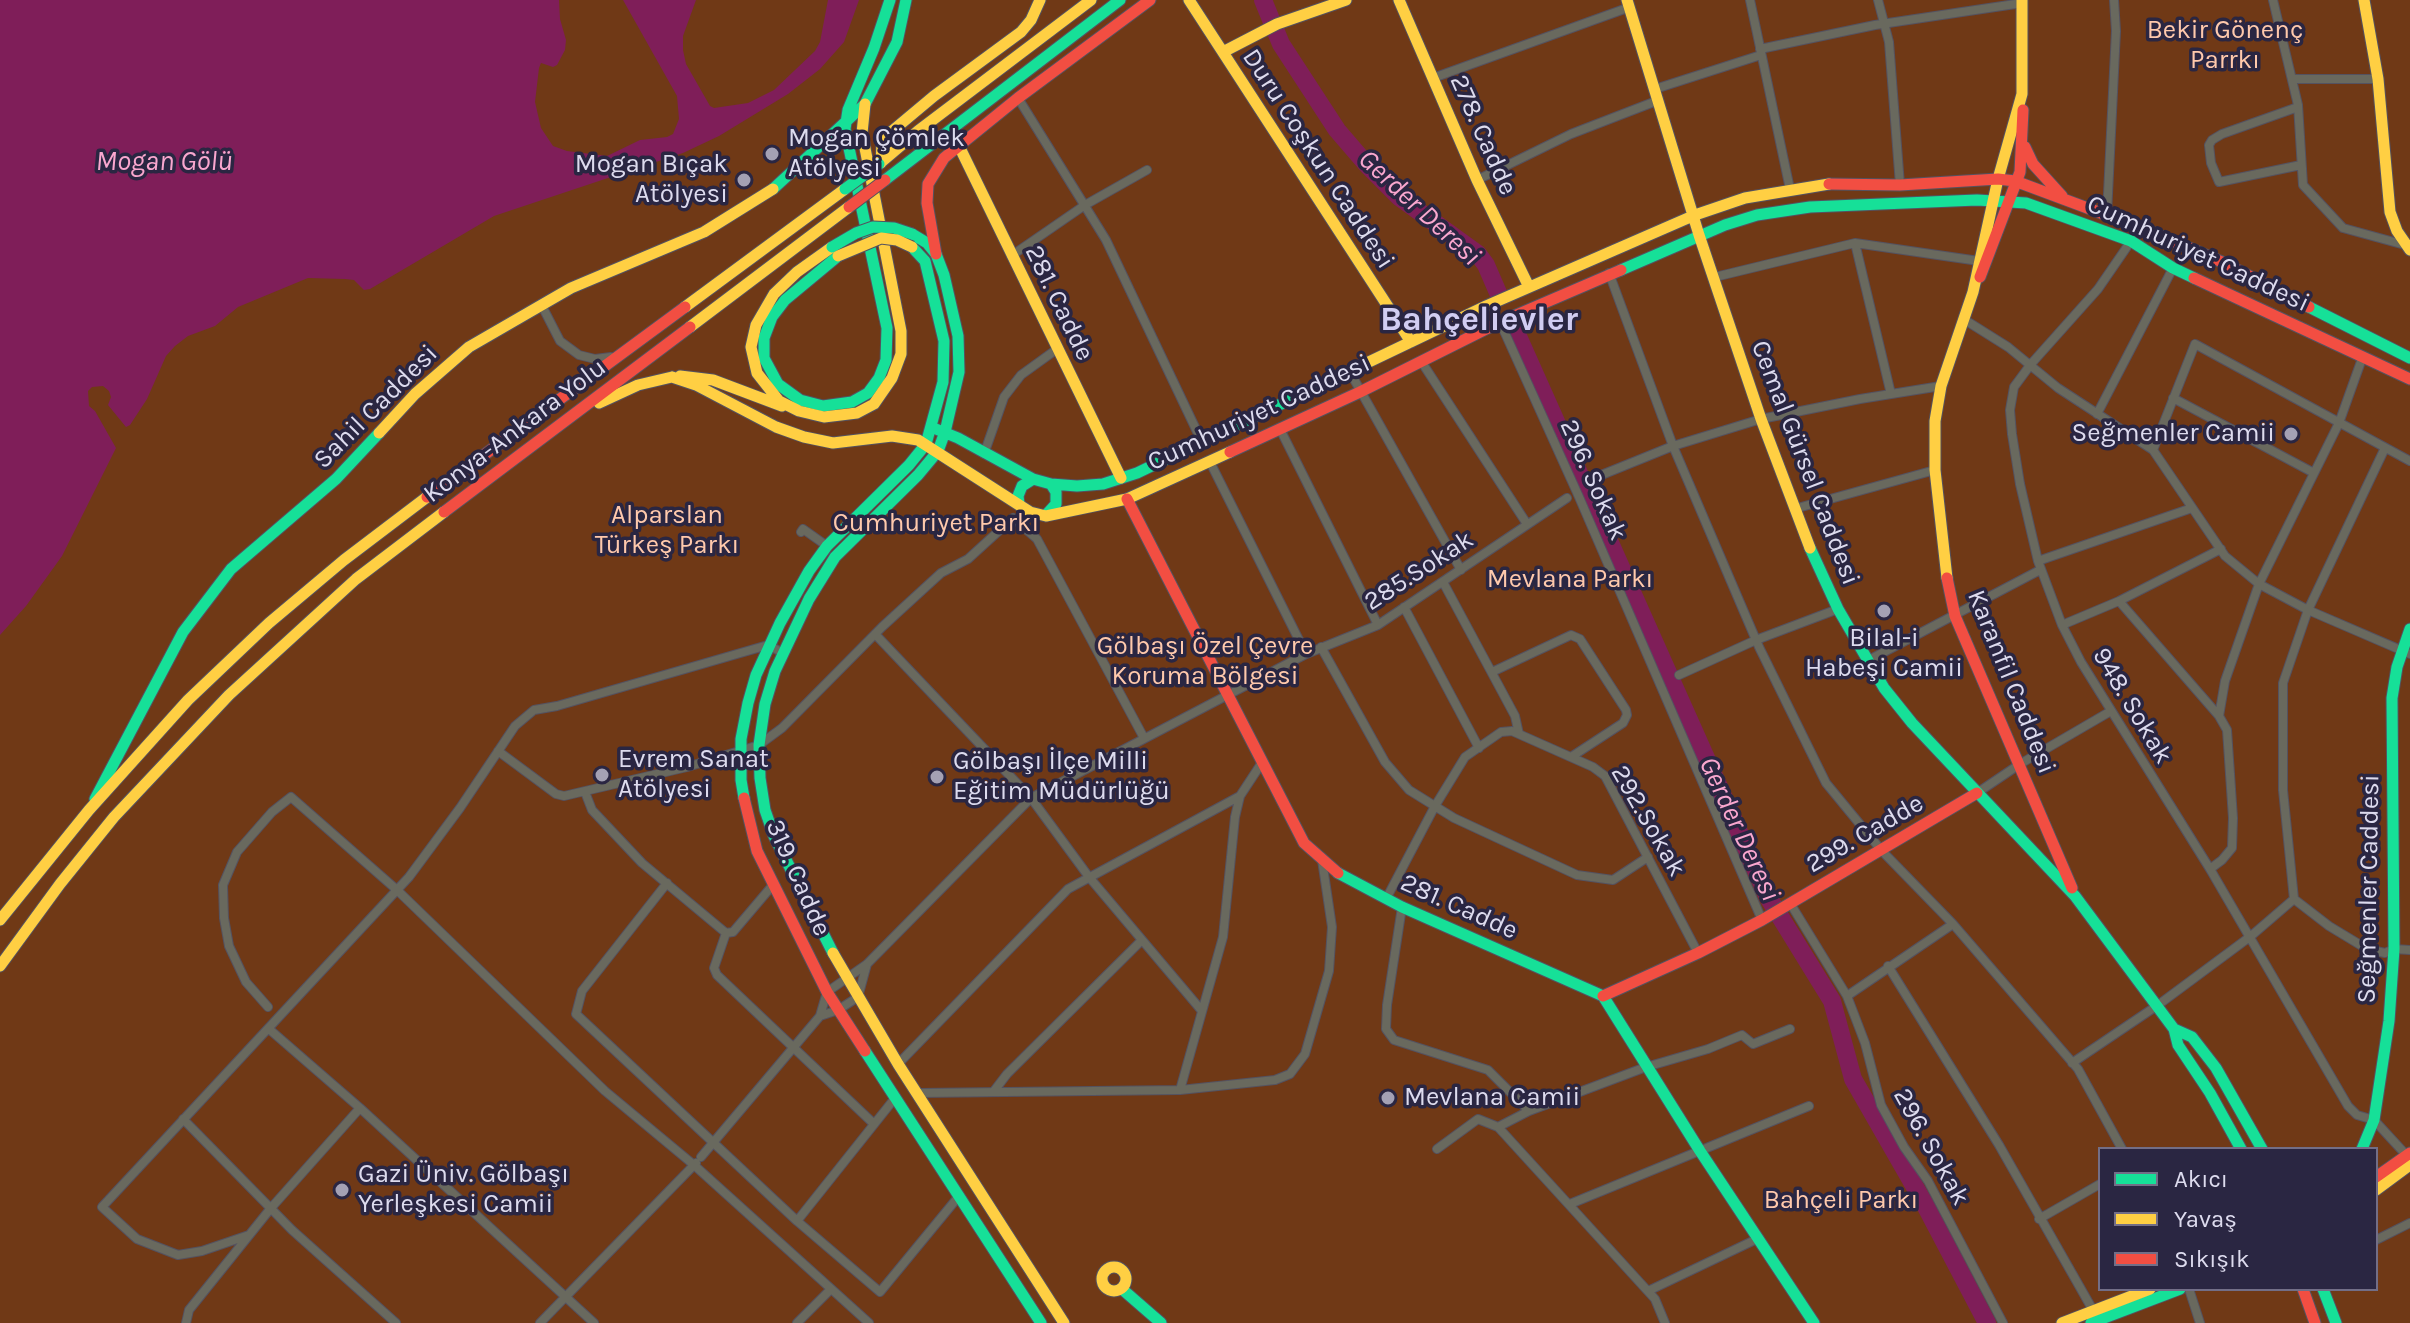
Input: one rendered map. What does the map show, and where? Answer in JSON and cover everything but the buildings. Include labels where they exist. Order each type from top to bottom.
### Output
[{"type":"main road","points":[[846,125],[848,110],[890,0]]},
{"type":"main road","name":"Sahil Caddesi","points":[[89,810],[176,644],[218,584],[250,552],[336,479],[447,364],[482,339],[571,288],[672,248],[719,224],[777,187],[865,104],[897,42],[906,0]]},
{"type":"main road","points":[[880,163],[882,144],[891,132],[1021,32],[1031,20],[1040,0]]},
{"type":"main road","points":[[0,920],[89,810],[188,700],[279,614],[446,482],[880,163],[1091,0]]},
{"type":"main road","name":"Konya-Ankara Yolu","points":[[0,966],[114,817],[229,695],[356,579],[1120,0]]},
{"type":"main road","name":"319. Cadde","points":[[1064,1323],[898,1064],[800,892],[765,810],[759,745],[765,704],[783,653],[809,599],[835,557],[938,451],[945,432],[956,391],[959,345],[944,275],[936,254],[927,203],[928,184],[944,158],[1018,98],[1150,0]]},
{"type":"main road","name":"Duru Coşkun Caddesi","points":[[1189,0],[1411,342]]},
{"type":"main road","points":[[1223,52],[1273,26],[1330,2],[1346,0]]},
{"type":"main road","name":"278. Cadde","points":[[1399,0],[1477,180],[1529,287]]},
{"type":"main road","points":[[2364,0],[2378,79],[2390,212],[2407,248]]},
{"type":"main road","points":[[2022,2],[2022,94]]},
{"type":"main road","name":"Cemal Gürsel Caddesi","points":[[1629,4],[1699,235],[1761,419],[1821,576],[1838,609],[1867,661],[1912,723],[2075,896],[2158,1005],[2174,1029],[2178,1045],[2210,1093],[2240,1147]]},
{"type":"main road","name":"Karanfil Caddesi","points":[[1973,292],[2020,172],[2022,94]]},
{"type":"main road","name":"Karanfil Caddesi","points":[[2022,94],[2008,154],[1992,201],[1973,292],[1941,386],[1935,421],[1935,470],[1949,594],[1955,616],[2075,896]]},
{"type":"main road","name":"319. Cadde","points":[[865,104],[862,133],[901,331],[901,354],[887,387],[874,404],[857,413],[824,417],[788,406],[769,392],[752,360],[752,336],[760,314],[774,294],[797,272],[835,252],[881,238],[897,240],[912,247],[925,261],[944,341],[943,382],[926,444],[909,465],[827,546],[809,571],[768,645],[748,703],[740,752],[748,822],[772,886],[827,992],[1041,1323]]},
{"type":"main road","name":"319. Cadde","points":[[846,125],[882,303],[887,350],[883,370],[868,393],[852,402],[823,406],[800,400],[778,384],[767,366],[764,338],[772,317],[785,300],[856,233],[873,227],[894,228],[927,243],[936,254]]},
{"type":"main road","points":[[2023,143],[2033,164],[2066,199]]},
{"type":"main road","name":"281. Cadde","points":[[959,146],[1121,478]]},
{"type":"main road","name":"Cumhuriyet Caddesi","points":[[931,427],[1033,479],[1051,484],[1090,487],[1121,478],[1202,442],[1529,287],[1695,215],[1745,198],[1839,183],[1900,185],[1998,179],[2015,181],[2107,214],[2222,262],[2410,358]]},
{"type":"main road","name":"Cumhuriyet Caddesi","points":[[672,377],[696,385],[776,427],[804,437],[844,443],[903,436],[926,444],[1032,512],[1046,516],[1127,499],[1360,392],[1500,322],[1699,235],[1757,215],[1810,207],[2010,201],[2042,208],[2131,241],[2173,268],[2410,379]]},
{"type":"main road","points":[[566,419],[638,385],[672,377],[713,380],[776,405],[788,406]]},
{"type":"main road","points":[[1019,504],[1022,486],[1033,479]]},
{"type":"main road","points":[[1046,516],[1056,504],[1056,492],[1051,484]]},
{"type":"main road","name":"281. Cadde","points":[[1127,499],[1304,843],[1341,875],[1386,899],[1603,996]]},
{"type":"main road","name":"Seğmenler Caddesi","points":[[2363,1147],[2374,1120],[2386,1048],[2394,949],[2391,713],[2394,684],[2406,653],[2410,629]]},
{"type":"main road","name":"299. Cadde","points":[[1603,996],[1698,953],[1767,916],[1977,793]]},
{"type":"main road","points":[[1603,996],[1700,1151],[1814,1323]]},
{"type":"main road","name":"Cemal Gürsel Caddesi","points":[[2174,1029],[2192,1037],[2216,1068],[2261,1147]]},
{"type":"main road","points":[[2378,1176],[2409,1158]]},
{"type":"main road","points":[[2378,1188],[2409,1158]]},
{"type":"main road","points":[[962,1200],[977,1184]]},
{"type":"main road","points":[[1122,1289],[1161,1323]]},
{"type":"main road","points":[[2094,1318],[2146,1291]]},
{"type":"main road","points":[[2062,1323],[2094,1318],[2174,1291]]},
{"type":"main road","points":[[2304,1291],[2315,1323]]},
{"type":"main road","points":[[2324,1291],[2336,1323]]},
{"type":"street","points":[[1750,0],[1790,189]]},
{"type":"street","points":[[1878,0],[1889,42],[1900,185]]},
{"type":"street","points":[[2107,214],[2116,31],[2114,0]]},
{"type":"street","points":[[2270,1],[2298,107],[2303,185],[2343,228],[2407,248]]},
{"type":"street","points":[[1477,180],[1657,94],[1761,52],[1885,24],[2022,2]]},
{"type":"street","points":[[1433,78],[1629,4]]},
{"type":"street","points":[[2292,79],[2378,79]]},
{"type":"street","points":[[1018,98],[1106,240],[1202,442]]},
{"type":"street","points":[[2298,107],[2222,134],[2209,145],[2211,163],[2219,182],[2301,165]]},
{"type":"street","points":[[1011,256],[1085,205],[1147,170]]},
{"type":"street","name":"948. Sokak","points":[[2131,241],[2098,289],[2014,387],[2010,410],[2020,484],[2039,565],[2062,625],[2111,711],[2251,936],[2348,1106],[2357,1115],[2374,1120],[2409,1158]]},
{"type":"street","points":[[1855,243],[1891,394]]},
{"type":"street","points":[[1715,277],[1855,243],[1979,261]]},
{"type":"street","points":[[2097,414],[2173,268]]},
{"type":"street","points":[[1609,273],[1673,446],[1756,640],[1826,783],[1882,851],[1953,924],[2072,1063],[2121,1147]]},
{"type":"street","points":[[541,304],[560,341],[579,355],[595,359],[616,357]]},
{"type":"street","points":[[1965,320],[2031,364],[2058,388],[2153,450],[2221,549],[2259,584],[2308,610],[2406,653]]},
{"type":"street","name":"296. Sokak","points":[[1500,322],[1767,916]]},
{"type":"street","points":[[2153,450],[2195,344],[2410,461]]},
{"type":"street","points":[[984,454],[1004,397],[1021,375],[1057,349]]},
{"type":"street","points":[[2219,716],[2225,681],[2259,584],[2339,423],[2363,356]]},
{"type":"street","points":[[1421,361],[1527,524]]},
{"type":"street","points":[[1350,372],[1461,570]]},
{"type":"street","points":[[1594,478],[1673,446],[1761,419],[1941,386]]},
{"type":"street","points":[[2173,398],[2314,473]]},
{"type":"street","points":[[1280,429],[1378,625]]},
{"type":"street","points":[[2385,448],[2308,610],[2283,683],[2283,790],[2294,899],[2329,926],[2367,949],[2385,953],[2394,949],[2410,950]]},
{"type":"street","points":[[1210,462],[1306,654]]},
{"type":"street","points":[[1794,509],[1935,470]]},
{"type":"street","name":"285.Sokak","points":[[867,964],[1031,798],[1306,654],[1378,625],[1567,498]]},
{"type":"street","points":[[1867,661],[1955,616],[2039,565],[2192,508]]},
{"type":"street","points":[[1025,528],[1032,512]]},
{"type":"street","points":[[498,751],[556,794],[564,796],[759,745],[782,728],[941,573],[968,559],[1013,518],[1037,539],[1144,738]]},
{"type":"street","points":[[801,532],[803,529],[827,546]]},
{"type":"street","points":[[2062,625],[2119,601],[2221,549]]},
{"type":"street","points":[[1443,582],[1515,716],[1519,734]]},
{"type":"street","points":[[2119,601],[2219,716],[2227,730],[2232,848],[2210,869]]},
{"type":"street","points":[[1404,607],[1479,748]]},
{"type":"street","points":[[1679,675],[1756,640],[1838,609]]},
{"type":"street","points":[[875,634],[1031,798],[1089,877],[1202,1011]]},
{"type":"street","points":[[1492,672],[1571,635],[1580,639],[1627,715],[1623,723],[1571,757]]},
{"type":"street","points":[[249,1235],[202,1251],[178,1255],[137,1239],[102,1207],[409,877],[515,726],[534,710],[768,645],[783,653]]},
{"type":"street","points":[[1321,647],[1385,762],[1409,790],[1454,818],[1577,875],[1613,880],[1648,857]]},
{"type":"street","points":[[1977,793],[2111,711]]},
{"type":"street","points":[[1386,899],[1465,757],[1501,732],[1519,734]]},
{"type":"street","name":"292.Sokak","points":[[1519,734],[1593,767],[1605,776],[1698,953]]},
{"type":"street","points":[[1180,1090],[1223,937],[1235,817],[1240,796],[1261,764]]},
{"type":"street","points":[[585,792],[592,810],[642,863],[726,933],[733,932],[772,886]]},
{"type":"street","points":[[898,1064],[1068,889],[1240,796]]},
{"type":"street","points":[[268,1007],[246,982],[229,946],[223,885],[237,852],[272,812],[291,797],[397,890],[605,1091],[698,1161],[869,1323]]},
{"type":"street","points":[[918,1093],[1180,1090],[1275,1080],[1290,1074],[1306,1050],[1329,971],[1332,927],[1322,860]]},
{"type":"street","points":[[667,883],[582,991],[576,1014],[797,1221],[880,1292],[962,1200]]},
{"type":"street","points":[[2072,1063],[2158,1005],[2251,936],[2294,899]]},
{"type":"street","name":"296. Sokak","points":[[1789,904],[1847,996],[1865,1043],[1881,1105],[1904,1147],[1928,1181],[2003,1323]]},
{"type":"street","points":[[1402,907],[1386,1029],[1394,1040],[1488,1070],[1529,1111]]},
{"type":"street","points":[[1847,996],[1953,924]]},
{"type":"street","points":[[726,933],[714,968],[717,975],[873,1123]]},
{"type":"street","points":[[994,1091],[1007,1074],[1142,940]]},
{"type":"street","points":[[540,1323],[698,1161],[820,1016],[827,992],[867,964]]},
{"type":"street","points":[[820,1016],[838,1010],[858,997],[867,964]]},
{"type":"street","points":[[1888,966],[1999,1145],[2094,1318]]},
{"type":"street","points":[[269,1029],[360,1108],[594,1323]]},
{"type":"street","points":[[1498,1127],[1529,1111],[1646,1067],[1708,1049],[1742,1035],[1753,1044],[1790,1029]]},
{"type":"street","points":[[797,1221],[895,1098]]},
{"type":"street","points":[[1570,1204],[1809,1106]]},
{"type":"street","points":[[186,1323],[189,1310],[249,1235],[360,1108]]},
{"type":"street","points":[[183,1119],[271,1208],[396,1323]]},
{"type":"street","points":[[1437,1149],[1478,1119],[1498,1127],[1648,1291],[1660,1307],[1665,1323]]},
{"type":"street","points":[[2039,1219],[2098,1185]]},
{"type":"street","points":[[2378,1239],[2409,1226]]},
{"type":"street","points":[[1648,1291],[1759,1238]]},
{"type":"street","points":[[797,1323],[831,1289]]},
{"type":"street","points":[[2190,1291],[2200,1323]]},
{"type":"green space","name":"Gölbaşı Özel Çevre Koruma Bölgesi","points":[[0,0],[2410,0],[2410,1323],[0,1323]]},
{"type":"water","name":"Mogan Gölü","points":[[0,0],[559,0],[565,50],[557,65],[553,67],[541,63],[539,68],[535,102],[541,128],[553,146],[607,156],[640,140],[673,134],[679,119],[677,96],[623,0],[696,0],[683,36],[683,50],[686,64],[714,108],[748,103],[774,90],[815,51],[820,42],[828,0],[859,0],[844,42],[820,69],[788,94],[719,136],[683,153],[494,216],[370,289],[364,290],[354,280],[308,278],[238,307],[215,326],[188,336],[175,346],[166,356],[147,399],[126,427],[108,405],[111,397],[109,391],[103,386],[92,387],[88,391],[89,406],[116,448],[62,556],[26,606],[0,635]]},
{"type":"waterway","name":"Gerder Deresi","points":[[1263,0],[1281,44],[1337,130],[1399,197],[1478,254],[1499,295]]},
{"type":"waterway","name":"Gerder Deresi","points":[[1512,323],[1768,897],[1832,1001],[1853,1079],[1924,1203],[1987,1323]]},
{"type":"traffic: fast","points":[[838,256],[785,300],[772,317],[764,338],[764,358],[778,384],[800,400],[823,406],[852,402],[868,393],[879,378],[886,360],[887,328],[845,129],[848,110],[890,0]]},
{"type":"traffic: fast","points":[[773,189],[865,104],[897,42],[906,0]]},
{"type":"traffic: fast","points":[[885,180],[1120,0]]},
{"type":"traffic: fast","points":[[845,189],[879,164]]},
{"type":"traffic: fast","points":[[1621,270],[1725,225],[1757,215],[1810,207],[1977,200],[2026,203],[2131,241],[2194,278]]},
{"type":"traffic: fast","points":[[832,247],[873,227],[894,228],[912,234]]},
{"type":"traffic: fast","points":[[833,953],[774,836],[765,810],[759,745],[765,704],[775,671],[809,599],[835,557],[938,451],[945,432],[959,372],[958,336],[936,254],[927,243],[912,234]]},
{"type":"traffic: fast","points":[[744,798],[741,739],[748,703],[756,675],[780,623],[827,546],[909,465],[926,444],[943,382],[944,341],[925,261],[912,247]]},
{"type":"traffic: fast","points":[[2309,307],[2410,358]]},
{"type":"traffic: fast","points":[[931,427],[958,438],[1033,479],[1077,486],[1103,484],[1137,473],[1329,381]]},
{"type":"traffic: fast","points":[[95,799],[183,632],[231,569],[336,479],[379,433]]},
{"type":"traffic: fast","points":[[1019,504],[1022,486],[1033,479]]},
{"type":"traffic: fast","points":[[1046,515],[1056,504],[1056,492],[1051,484]]},
{"type":"traffic: fast","points":[[1810,548],[1838,609],[1884,688],[1912,723],[2075,896],[2174,1029],[2178,1045],[2210,1093],[2240,1147]]},
{"type":"traffic: fast","points":[[2363,1147],[2374,1120],[2389,1021],[2394,949],[2392,698],[2397,667],[2410,629]]},
{"type":"traffic: fast","points":[[1338,873],[1402,907],[1603,996],[1700,1151],[1814,1323]]},
{"type":"traffic: fast","points":[[2174,1029],[2192,1037],[2216,1068],[2261,1147]]},
{"type":"traffic: fast","points":[[865,1051],[1041,1323]]},
{"type":"traffic: fast","points":[[1122,1289],[1161,1323]]},
{"type":"traffic: fast","points":[[2091,1323],[2175,1291]]},
{"type":"traffic: fast","points":[[2324,1291],[2336,1323]]},
{"type":"traffic: slow","points":[[881,163],[882,144],[891,132],[1021,32],[1031,20],[1040,0]]},
{"type":"traffic: slow","points":[[879,164],[1091,0]]},
{"type":"traffic: slow","points":[[1189,0],[1411,342]]},
{"type":"traffic: slow","points":[[1223,52],[1277,24],[1346,0]]},
{"type":"traffic: slow","points":[[1399,0],[1477,180],[1529,287]]},
{"type":"traffic: slow","points":[[1627,0],[1699,235],[1761,419],[1810,548]]},
{"type":"traffic: slow","points":[[1947,578],[1935,470],[1935,421],[1941,386],[1973,292],[1998,179],[2022,94],[2022,0]]},
{"type":"traffic: slow","points":[[2364,0],[2378,79],[2390,212],[2397,231],[2410,250]]},
{"type":"traffic: slow","points":[[832,247],[797,272],[774,294],[756,325],[751,347],[757,373],[779,401],[799,411],[824,417],[857,413],[874,404],[892,378],[901,354],[901,331],[862,133],[865,104]]},
{"type":"traffic: slow","points":[[959,146],[1121,478]]},
{"type":"traffic: slow","points":[[1329,381],[1486,306],[1695,215],[1745,198],[1829,184]]},
{"type":"traffic: slow","points":[[379,433],[415,394],[469,347],[571,288],[704,232],[773,189]]},
{"type":"traffic: slow","points":[[685,307],[845,189]]},
{"type":"traffic: slow","points":[[690,327],[849,207]]},
{"type":"traffic: slow","points":[[838,256],[881,238],[897,240],[912,247]]},
{"type":"traffic: slow","points":[[680,376],[713,380],[782,406]]},
{"type":"traffic: slow","points":[[672,377],[696,385],[776,427],[804,437],[833,443],[892,436],[918,440],[1030,512],[1046,516],[1127,499],[1230,452]]},
{"type":"traffic: slow","points":[[599,403],[638,385],[672,377]]},
{"type":"traffic: slow","points":[[0,920],[89,810],[188,700],[269,623],[344,560],[427,497]]},
{"type":"traffic: slow","points":[[0,966],[114,817],[229,695],[356,579],[444,512]]},
{"type":"traffic: slow","points":[[833,953],[898,1064],[1064,1323]]},
{"type":"traffic: slow","points":[[2378,1189],[2410,1165]]},
{"type":"traffic: slow","points":[[1114,1267],[1123,1270],[1126,1279],[1123,1288],[1114,1291],[1105,1288],[1102,1279],[1105,1270],[1114,1267]]},
{"type":"traffic: slow","points":[[2062,1323],[2145,1291]]},
{"type":"traffic: jam","points":[[936,254],[927,203],[928,184],[944,158],[1018,98],[1150,0]]},
{"type":"traffic: jam","points":[[1980,277],[2020,172],[2023,110]]},
{"type":"traffic: jam","points":[[2025,147],[2033,164],[2062,196]]},
{"type":"traffic: jam","points":[[849,207],[885,180]]},
{"type":"traffic: jam","points":[[1829,184],[2015,181],[2222,262],[2309,307]]},
{"type":"traffic: jam","points":[[1230,452],[1500,322],[1621,270]]},
{"type":"traffic: jam","points":[[2194,278],[2410,379]]},
{"type":"traffic: jam","points":[[427,497],[685,307]]},
{"type":"traffic: jam","points":[[444,512],[690,327]]},
{"type":"traffic: jam","points":[[1127,499],[1304,843],[1338,873]]},
{"type":"traffic: jam","points":[[1947,578],[1955,616],[2072,888]]},
{"type":"traffic: jam","points":[[1603,996],[1762,920],[1977,793]]},
{"type":"traffic: jam","points":[[744,798],[757,851],[827,992],[865,1051]]},
{"type":"traffic: jam","points":[[2378,1176],[2410,1153]]},
{"type":"traffic: jam","points":[[2304,1291],[2315,1323]]},
{"type":"place","name":"Mogan Çömlek Atölyesi","points":[[772,154]]},
{"type":"place","name":"Mogan Bıçak Atölyesi","points":[[744,180]]},
{"type":"place","name":"Seğmenler Camii","points":[[2291,434]]},
{"type":"place","name":"Bilal-i Habeşi Camii","points":[[1884,611]]},
{"type":"place","name":"Evrem Sanat Atölyesi","points":[[602,775]]},
{"type":"place","name":"Gölbaşı İlçe Milli Eğitim Müdürlüğü","points":[[937,777]]},
{"type":"place","name":"Mevlana Camii","points":[[1388,1098]]},
{"type":"place","name":"Gazi Üniv. Gölbaşı Yerleşkesi Camii","points":[[342,1190]]},
{"type":"district","name":"Bahçelievler","points":[[1479,320]]},
{"type":"park label","name":"Bekir Gönenç Parrkı","points":[[2225,46]]},
{"type":"park label","name":"Cumhuriyet Parkı","points":[[936,524]]},
{"type":"park label","name":"Alparslan Türkeş Parkı","points":[[667,531]]},
{"type":"park label","name":"Mevlana Parkı","points":[[1570,580]]},
{"type":"park label","name":"Bahçeli Parkı","points":[[1841,1201]]}]
